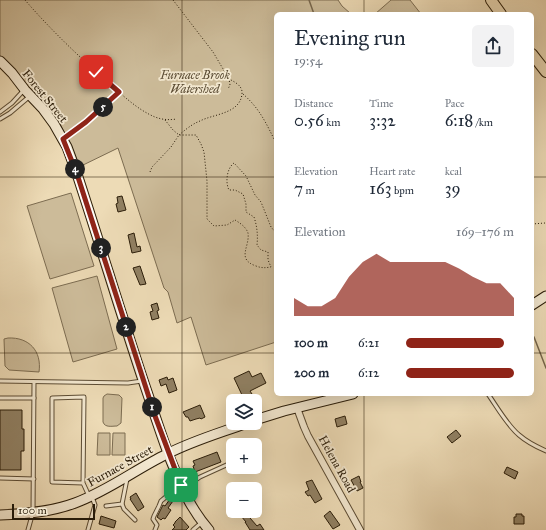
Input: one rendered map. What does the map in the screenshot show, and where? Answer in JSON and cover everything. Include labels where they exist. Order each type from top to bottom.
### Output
[{"type":"main road","points":[[491,0],[500,12]]},
{"type":"main road","points":[[534,57],[546,72]]},
{"type":"street","name":"Forest Street","points":[[0,61],[49,117],[63,139],[79,180],[143,381],[168,453],[189,502],[209,530]]},
{"type":"street","points":[[534,303],[546,296]]},
{"type":"street","points":[[262,418],[345,396]]},
{"type":"street","name":"Helena Road","points":[[297,408],[308,436],[360,530]]},
{"type":"street","name":"Furnace Street","points":[[0,515],[33,512],[66,506],[90,496],[168,453],[228,430]]},
{"type":"lane","points":[[0,112],[28,93]]},
{"type":"lane","points":[[0,119],[10,113],[28,93]]},
{"type":"lane","points":[[0,382],[128,383],[143,381]]},
{"type":"lane","points":[[28,530],[33,512],[34,382]]},
{"type":"lane","points":[[489,396],[506,421],[518,434],[546,451]]},
{"type":"lane","points":[[83,483],[52,482],[52,398],[84,397],[83,483],[95,504],[88,530]]},
{"type":"lane","points":[[0,398],[34,398]]},
{"type":"lane","points":[[155,530],[157,525],[153,519],[161,501],[200,477],[226,465]]},
{"type":"lane","points":[[128,475],[122,504],[124,509],[135,520]]},
{"type":"lane","points":[[0,478],[34,479]]},
{"type":"lane","points":[[106,506],[122,504]]},
{"type":"lane","points":[[193,530],[202,522]]},
{"type":"path","points":[[25,0],[77,54],[119,92],[144,111],[156,117],[165,120],[177,119]]},
{"type":"path","points":[[173,0],[213,52],[229,79],[230,85],[228,89]]},
{"type":"path","points":[[150,172],[152,167],[179,135],[200,120],[234,108],[240,103],[242,88],[236,82],[229,79]]},
{"type":"path","points":[[63,139],[86,122],[119,92]]},
{"type":"path","points":[[242,93],[252,102],[261,114],[274,139]]},
{"type":"path","points":[[165,120],[179,135],[196,135],[204,152],[208,181],[207,219],[214,226],[227,225],[235,220],[243,225],[248,233],[245,257],[248,262],[265,268],[271,267],[268,260],[268,252],[261,250],[257,245],[257,226],[254,217],[246,212],[243,194],[235,190],[229,190],[227,186],[227,178],[230,167],[233,163],[236,164],[246,176],[255,195],[261,202],[274,230]]},
{"type":"path","points":[[534,224],[545,223]]},
{"type":"green space","name":"Furnace Brook Watershed","points":[[0,0],[338,0],[349,12],[274,12],[274,343],[206,365],[191,317],[177,323],[168,292],[164,288],[118,148],[79,167],[73,150],[59,122],[0,57]]},
{"type":"green space","points":[[391,0],[410,0],[419,12],[377,12]]},
{"type":"green space","points":[[71,193],[94,266],[50,279],[27,206]]},
{"type":"green space","points":[[97,276],[117,349],[73,362],[52,288]]},
{"type":"green space","points":[[8,338],[22,340],[32,347],[38,358],[39,372],[9,370],[5,366],[4,339]]},
{"type":"green space","points":[[107,394],[119,395],[122,398],[121,423],[117,426],[107,426],[103,422],[103,398]]},
{"type":"green space","points":[[98,433],[110,433],[110,455],[97,455]]},
{"type":"green space","points":[[113,433],[125,433],[125,455],[112,455]]},
{"type":"building","points":[[122,196],[126,210],[118,212],[116,204],[118,203],[117,197]]},
{"type":"building","points":[[134,233],[137,247],[140,246],[141,251],[132,253],[128,235]]},
{"type":"building","points":[[140,266],[146,284],[140,285],[133,268]]},
{"type":"building","points":[[157,303],[159,318],[152,320],[150,312],[153,311],[151,305]]},
{"type":"building","points":[[249,371],[252,377],[261,373],[266,383],[250,391],[252,394],[242,394],[234,378]]},
{"type":"building","points":[[167,377],[168,380],[173,378],[177,390],[169,393],[166,384],[161,386],[159,380]]},
{"type":"building","points":[[200,405],[205,417],[190,421],[183,412]]},
{"type":"building","points":[[0,410],[22,410],[24,451],[21,451],[21,470],[0,470]]},
{"type":"building","points":[[345,416],[347,424],[337,427],[335,419]]},
{"type":"building","points":[[456,430],[461,436],[452,443],[447,437]]},
{"type":"building","points":[[217,452],[221,462],[195,472],[193,466],[195,465],[193,461]]},
{"type":"building","points":[[507,467],[518,472],[515,479],[504,473]]},
{"type":"building","points":[[359,476],[363,488],[357,491],[351,480]]},
{"type":"building","points":[[312,480],[322,499],[315,503],[310,495],[308,496],[305,492],[309,490],[306,482]]},
{"type":"building","points":[[136,493],[144,507],[138,511],[130,499],[130,497]]},
{"type":"building","points":[[170,499],[173,501],[168,508],[171,510],[165,519],[163,518],[161,520],[157,517],[163,505],[165,506]]},
{"type":"building","points":[[330,511],[340,525],[333,529],[324,516]]},
{"type":"building","points":[[516,514],[522,514],[522,516],[524,516],[524,524],[514,524],[514,517],[516,517]]},
{"type":"building","points":[[101,516],[116,521],[114,528],[99,524]]},
{"type":"building","points":[[180,517],[189,527],[186,530],[172,530],[175,527],[173,525]]},
{"type":"building","points":[[243,518],[250,518],[257,526],[260,524],[264,530],[250,530]]},
{"type":"waterway","points":[[309,0],[313,12]]},
{"type":"waterway","points":[[534,337],[546,368]]},
{"type":"route","points":[[96,72],[119,92],[86,122],[63,139],[77,174],[155,416],[181,485]]}]
